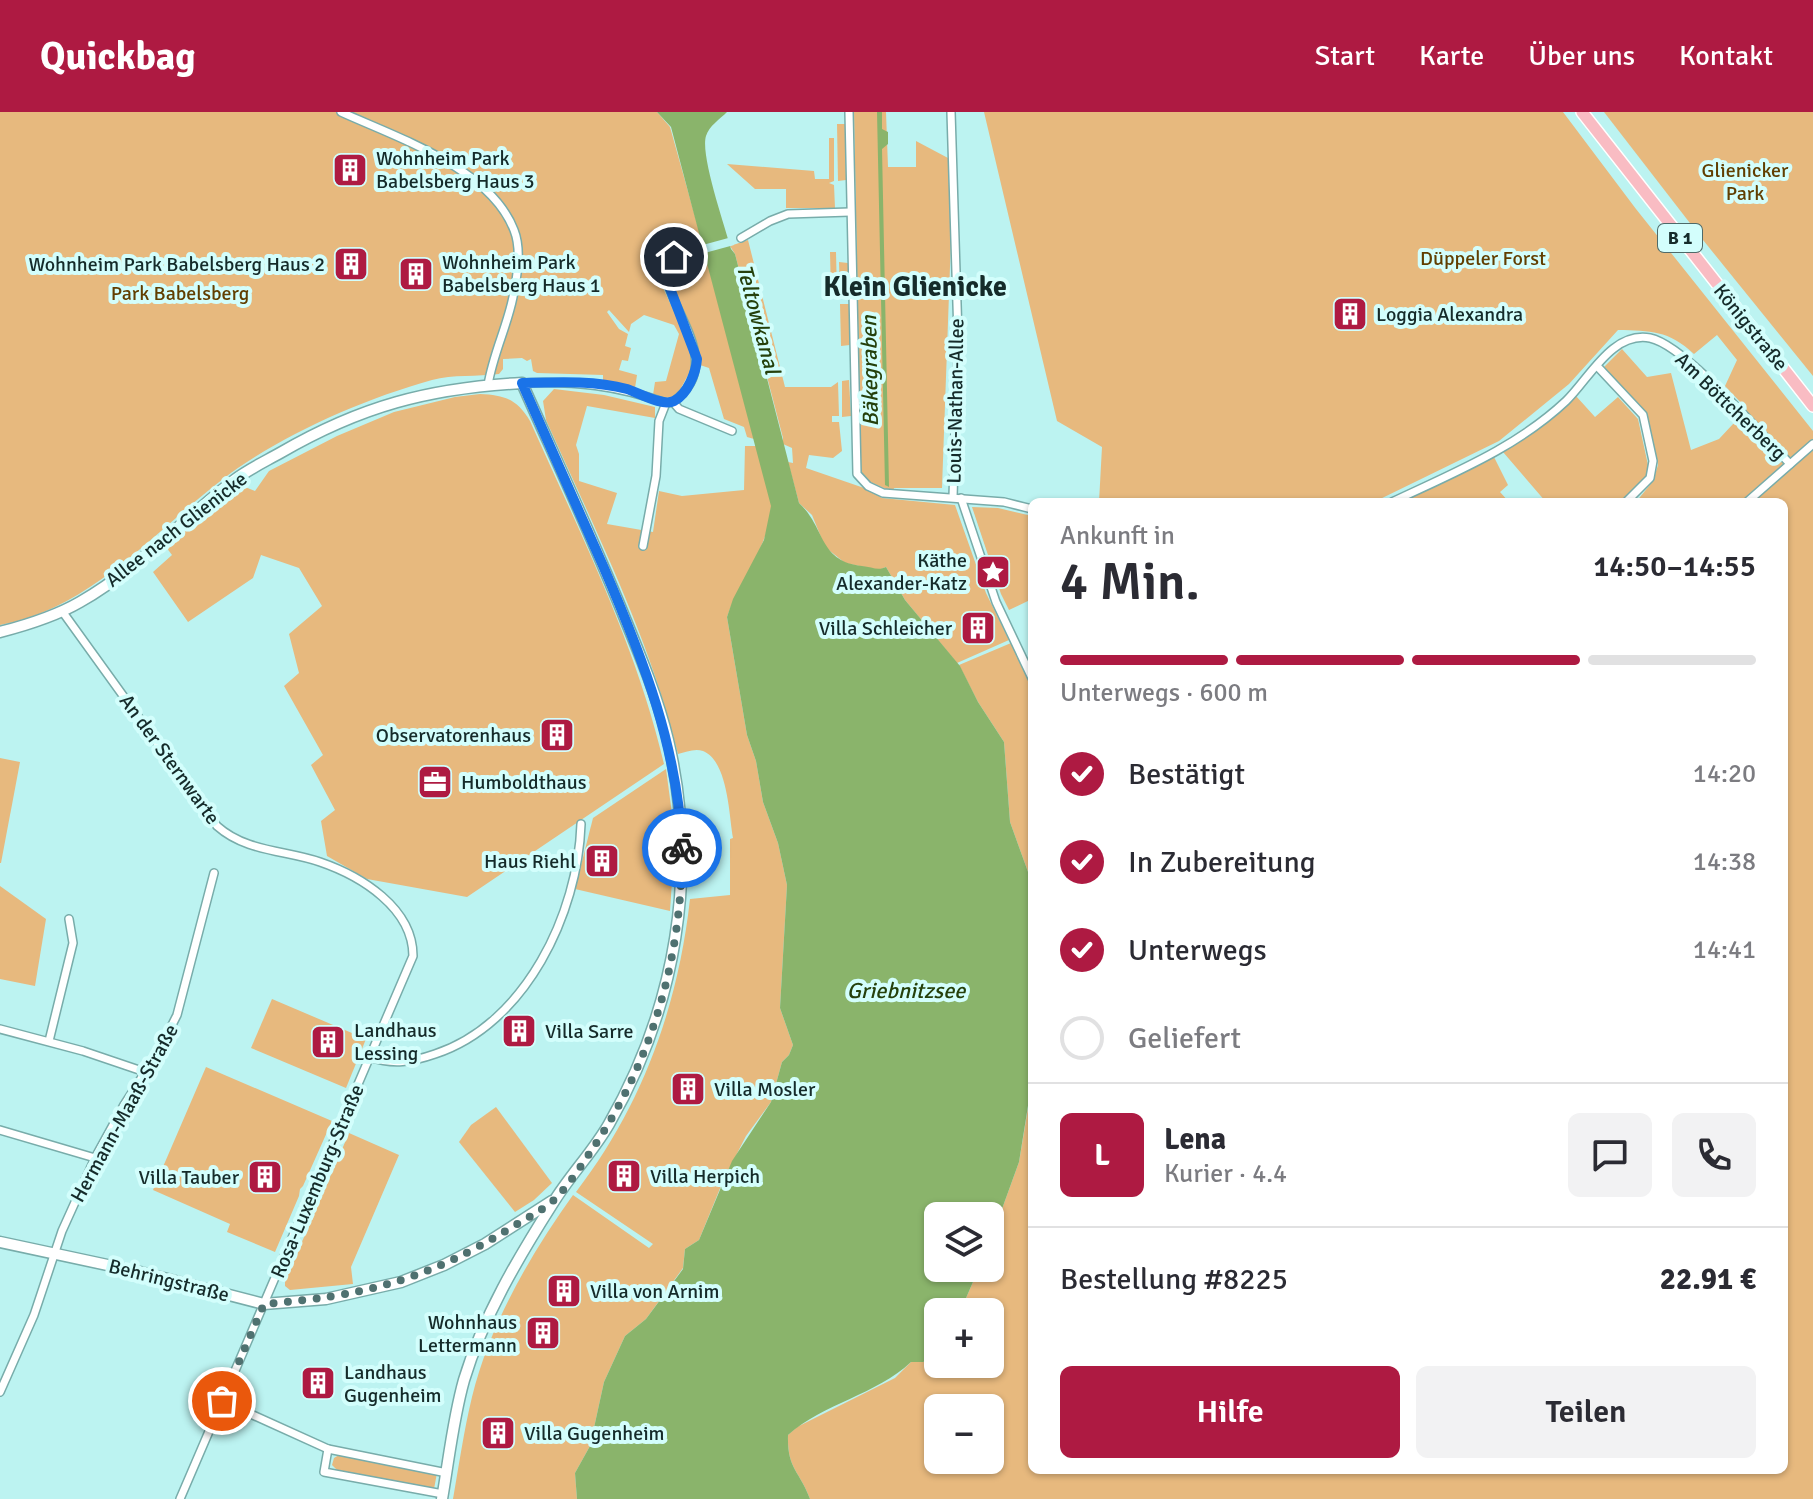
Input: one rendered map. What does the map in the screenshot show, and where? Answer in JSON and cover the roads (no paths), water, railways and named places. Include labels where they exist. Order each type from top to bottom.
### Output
[{"type":"main road","name":"Königstraße","points":[[1582,112],[1813,404]]},
{"type":"street","points":[[341,112],[474,178],[514,229],[518,246],[513,298],[493,357],[488,385]]},
{"type":"street","points":[[849,112],[857,474],[868,486],[883,493],[1004,502],[1028,508]]},
{"type":"street","name":"Louis-Nathan-Allee","points":[[951,112],[958,336],[957,498]]},
{"type":"street","points":[[741,238],[788,214],[850,212]]},
{"type":"street","points":[[643,546],[656,476],[659,421],[670,402],[688,385],[697,359],[672,299],[664,270],[670,260],[690,253]]},
{"type":"street","name":"Am Böttcherberg","points":[[1400,498],[1500,450],[1566,400],[1612,349],[1643,337],[1659,341],[1686,358],[1790,464]]},
{"type":"street","points":[[1597,366],[1643,415],[1653,461],[1650,478],[1630,498]]},
{"type":"street","points":[[328,1449],[324,1472],[443,1497],[458,1404],[475,1348],[507,1280],[556,1198],[606,1129],[646,1049],[662,1005],[678,928],[682,845],[673,762],[654,693],[616,596],[522,383]]},
{"type":"street","name":"Allee nach Glienicke","points":[[0,632],[79,603],[138,562],[236,479],[318,431],[376,407],[419,395],[488,385],[601,384],[670,402],[679,409],[732,431]]},
{"type":"street","points":[[1752,498],[1813,444]]},
{"type":"street","points":[[957,498],[996,602],[1028,670]]},
{"type":"street","name":"An der Sternwarte","points":[[62,611],[191,793],[225,833],[251,846],[319,862],[356,878]]},
{"type":"street","points":[[370,1057],[390,1063],[442,1052],[479,1032],[505,1008],[524,985],[554,933],[571,888],[581,824]]},
{"type":"street","name":"Hermann-Maaß-Straße","points":[[0,1392],[34,1315],[55,1254],[95,1158],[165,1041],[177,1015],[214,873]]},
{"type":"street","name":"Rosa-Luxemburg-Straße","points":[[180,1499],[413,956],[410,932],[398,911],[356,878]]},
{"type":"street","points":[[49,1041],[73,943],[69,919]]},
{"type":"street","points":[[0,1029],[134,1066],[145,1072]]},
{"type":"street","points":[[0,1130],[95,1158]]},
{"type":"street","name":"Behringstraße","points":[[0,1242],[140,1272],[264,1304],[326,1299],[401,1282],[485,1244],[556,1198]]},
{"type":"street","points":[[222,1401],[328,1449],[447,1473]]},
{"type":"water","name":"Griebnitzsee","points":[[657,112],[727,112],[707,132],[707,158],[799,503],[837,558],[878,569],[886,567],[905,600],[960,666],[978,702],[1004,742],[1010,822],[1028,872],[1028,1106],[1019,1162],[1004,1203],[924,1202],[924,1282],[973,1282],[966,1298],[924,1298],[924,1362],[911,1362],[882,1383],[817,1415],[788,1435],[789,1455],[810,1499],[577,1499],[575,1473],[590,1446],[604,1382],[625,1336],[646,1319],[683,1269],[685,1249],[699,1240],[732,1161],[771,1102],[782,1062],[793,1045],[780,1008],[787,885],[747,735],[727,617],[764,540],[771,506],[671,127]]},
{"type":"water","name":"Bäkegraben","points":[[877,112],[882,112],[882,129],[888,132],[888,144],[882,149],[889,487],[885,485]]},
{"type":"place","name":"Wohnheim Park Babelsberg Haus 3","points":[[350,170]]},
{"type":"place","name":"Wohnheim Park Babelsberg Haus 2","points":[[351,264]]},
{"type":"place","name":"Wohnheim Park Babelsberg Haus 1","points":[[416,274]]},
{"type":"place","name":"Loggia Alexandra","points":[[1350,314]]},
{"type":"place","name":"Käthe Alexander-Katz","points":[[993,572]]},
{"type":"place","name":"Villa Schleicher","points":[[978,628]]},
{"type":"place","name":"Observatorenhaus","points":[[557,735]]},
{"type":"place","name":"Humboldthaus","points":[[435,782]]},
{"type":"place","name":"Haus Riehl","points":[[602,861]]},
{"type":"place","name":"Villa Sarre","points":[[519,1031]]},
{"type":"place","name":"Landhaus Lessing","points":[[328,1042]]},
{"type":"place","name":"Villa Mosler","points":[[688,1089]]},
{"type":"place","name":"Villa Herpich","points":[[624,1176]]},
{"type":"place","name":"Villa Tauber","points":[[265,1177]]},
{"type":"place","name":"Villa von Arnim","points":[[564,1291]]},
{"type":"place","name":"Wohnhaus Lettermann","points":[[543,1333]]},
{"type":"place","name":"Landhaus Gugenheim","points":[[318,1383]]},
{"type":"place","name":"Villa Gugenheim","points":[[498,1433]]},
{"type":"district","name":"Klein Glienicke","points":[[915,286]]},
{"type":"park label","name":"Glienicker Park","points":[[1745,182]]},
{"type":"park label","name":"Düppeler Forst","points":[[1483,258]]},
{"type":"park label","name":"Park Babelsberg","points":[[180,293]]},
{"type":"water label","name":"Teltowkanal","points":[[759,319]]}]
